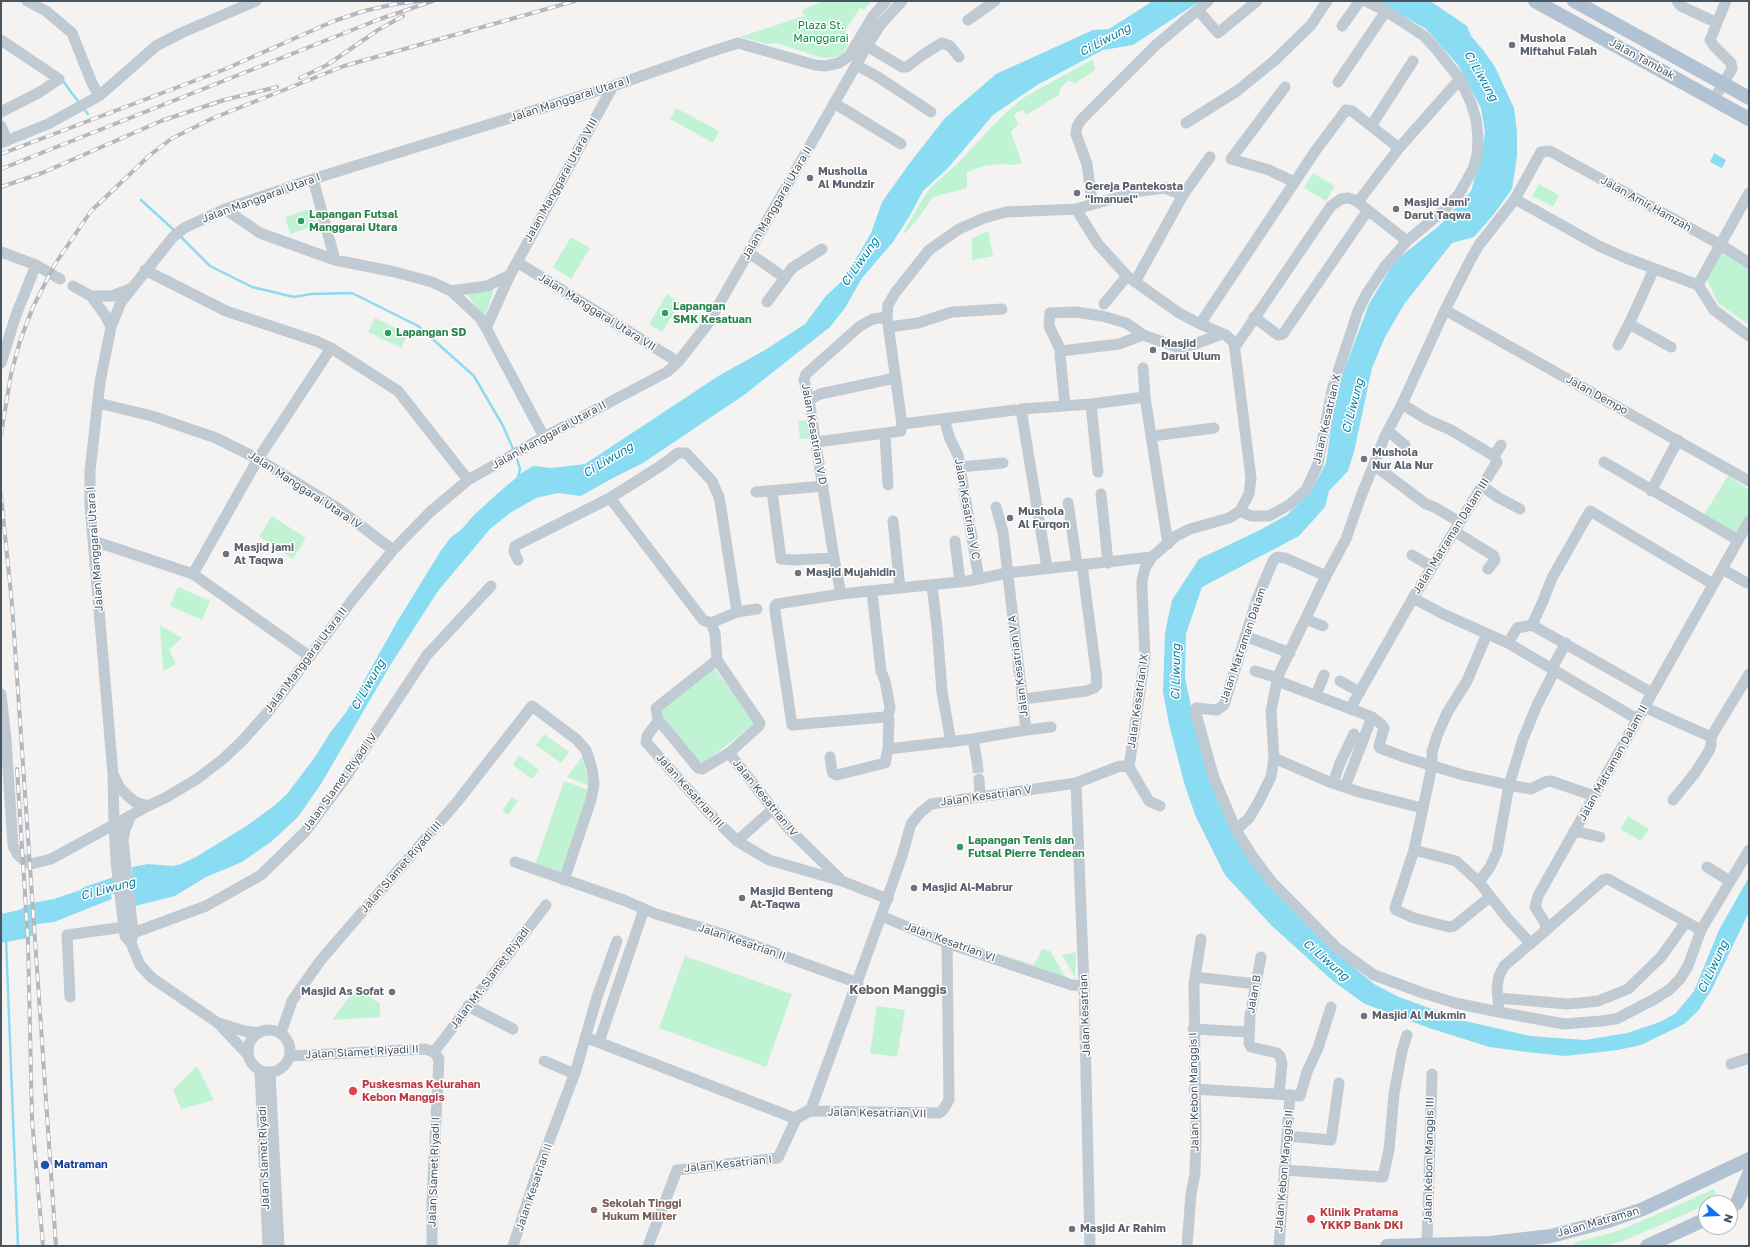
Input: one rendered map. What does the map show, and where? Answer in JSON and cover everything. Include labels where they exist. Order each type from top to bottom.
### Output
[{"type":"main road","name":"Jalan Tambak","points":[[1535,1],[1749,119]]},
{"type":"main road","name":"Jalan Tambak","points":[[1574,1],[1749,98]]},
{"type":"main road","name":"Jalan Matraman","points":[[1387,1246],[1519,1241],[1551,1236],[1652,1205],[1749,1159]]},
{"type":"main road","points":[[1739,1203],[1749,1174]]},
{"type":"main road","points":[[1647,1246],[1698,1223]]},
{"type":"street","points":[[27,1],[46,11],[72,33],[91,81],[95,98]]},
{"type":"street","points":[[1,126],[4,142],[48,124],[95,98],[156,46],[181,33],[256,1]]},
{"type":"street","name":"Jalan Manggarai Utara I","points":[[114,825],[113,774],[90,505],[90,471],[105,355],[115,312],[130,289],[173,237],[184,228],[225,209],[313,179],[613,86],[707,53],[738,44],[815,65],[824,66],[839,64],[849,56],[873,16],[886,1]]},
{"type":"street","name":"Jalan Manggarai Utara II","points":[[1,694],[13,846],[22,861],[31,864],[51,859],[165,798],[197,779],[228,754],[268,712],[309,656],[393,550],[430,512],[468,480],[544,437],[666,372],[678,362],[706,325],[749,253],[867,46],[881,24],[902,1]]},
{"type":"street","points":[[968,20],[995,1]]},
{"type":"street","points":[[1091,204],[1092,194],[1087,164],[1076,134],[1077,127],[1081,120],[1156,44],[1208,1]]},
{"type":"street","points":[[1198,10],[1218,33],[1257,1]]},
{"type":"street","points":[[1186,123],[1237,91],[1274,62],[1311,25],[1327,1]]},
{"type":"street","points":[[1676,1],[1681,6],[1717,23]]},
{"type":"street","points":[[1714,99],[1732,69],[1731,63],[1710,40],[1726,1]]},
{"type":"street","points":[[1342,26],[1362,2]]},
{"type":"street","name":"Jalan Kesatrian X","points":[[1240,511],[1251,516],[1268,516],[1289,505],[1306,490],[1318,464],[1332,390],[1358,311],[1376,279],[1407,241],[1444,210],[1459,194],[1473,170],[1477,155],[1478,138],[1476,119],[1471,103],[1460,79],[1424,36],[1386,11],[1362,2]]},
{"type":"street","points":[[1338,82],[1386,11]]},
{"type":"street","points":[[1,40],[59,79],[40,92],[1,112]]},
{"type":"street","points":[[867,46],[902,67],[907,67],[924,54],[942,44],[950,46],[959,57]]},
{"type":"street","points":[[1371,126],[1413,62]]},
{"type":"street","points":[[856,65],[878,77],[931,112]]},
{"type":"street","points":[[1358,202],[1399,148],[1460,79]]},
{"type":"street","name":"Jalan Manggarai Utara VIII","points":[[486,328],[510,275],[613,86]]},
{"type":"street","points":[[1285,87],[1230,159],[1269,170],[1294,182]]},
{"type":"street","points":[[834,103],[901,144]]},
{"type":"street","points":[[1200,324],[1294,182],[1346,110],[1352,111],[1399,148]]},
{"type":"street","name":"Jalan Amir Hamzah","points":[[1516,199],[1541,152],[1550,151],[1720,245],[1749,263]]},
{"type":"street","points":[[1104,304],[1131,279],[1183,195],[1210,157]]},
{"type":"street","points":[[313,179],[336,260]]},
{"type":"street","points":[[816,442],[901,431],[902,424],[888,322],[888,305],[910,273],[930,250],[960,229],[984,218],[1006,212],[1076,209],[1141,191],[1171,189],[1183,195]]},
{"type":"street","points":[[1698,285],[1749,194]]},
{"type":"street","points":[[1235,347],[1331,206],[1341,199],[1348,198],[1358,202],[1407,241]]},
{"type":"street","points":[[1236,830],[1249,818],[1271,777],[1274,758],[1271,711],[1278,679],[1326,576],[1346,539],[1360,499],[1388,431],[1445,310],[1479,245],[1516,199],[1599,246],[1654,269],[1698,285],[1714,310],[1749,336]]},
{"type":"street","points":[[225,209],[260,233],[336,260],[424,280],[451,291],[480,318],[544,437]]},
{"type":"street","points":[[1076,209],[1098,244],[1131,279],[1179,313],[1222,334],[1232,341],[1235,347],[1251,478],[1249,494],[1240,511]]},
{"type":"street","points":[[1254,317],[1278,335],[1283,334],[1368,210]]},
{"type":"street","points":[[767,302],[792,268],[799,262],[822,249]]},
{"type":"street","points":[[1,252],[36,265],[60,279]]},
{"type":"street","points":[[749,253],[785,278]]},
{"type":"street","name":"Jalan Manggarai Utara VII","points":[[517,262],[678,362]]},
{"type":"street","points":[[1,363],[16,315],[36,265]]},
{"type":"street","points":[[1618,345],[1654,269]]},
{"type":"street","points":[[145,270],[226,311],[316,341],[331,348],[398,391],[468,480]]},
{"type":"street","points":[[451,291],[487,286],[510,275]]},
{"type":"street","points":[[73,286],[91,296],[105,315],[111,327]]},
{"type":"street","points":[[91,296],[112,296],[130,289]]},
{"type":"street","name":"Jalan Kesatrian V D","points":[[841,594],[809,400],[803,382],[806,374],[860,326],[873,319],[888,322],[918,323],[952,312],[1002,309]]},
{"type":"street","name":"Jalan Dempo","points":[[1445,310],[1749,481]]},
{"type":"street","points":[[1065,406],[1060,354],[1061,351],[1049,326],[1050,313],[1076,312],[1102,316],[1126,323],[1138,331],[1142,336],[1182,347],[1222,334]]},
{"type":"street","points":[[1629,324],[1671,347]]},
{"type":"street","points":[[1061,351],[1119,344],[1142,336]]},
{"type":"street","points":[[193,574],[258,459],[331,348]]},
{"type":"street","points":[[1143,368],[1145,397],[1168,544]]},
{"type":"street","points":[[809,400],[820,394],[895,378]]},
{"type":"street","points":[[1046,568],[1021,409],[1090,404],[1145,397]]},
{"type":"street","name":"Jalan Manggarai Utara IV","points":[[98,403],[152,416],[216,438],[258,459],[336,507],[393,550]]},
{"type":"street","points":[[1090,404],[1098,472]]},
{"type":"street","points":[[1402,404],[1426,419],[1454,426],[1494,456],[1501,445]]},
{"type":"street","points":[[902,424],[1015,410]]},
{"type":"street","name":"Jalan Kesatrian V C","points":[[944,420],[950,439],[958,455],[979,579]]},
{"type":"street","points":[[1152,436],[1214,428]]},
{"type":"street","points":[[1388,431],[1405,445]]},
{"type":"street","points":[[885,434],[888,485]]},
{"type":"street","points":[[1651,491],[1678,440]]},
{"type":"street","points":[[518,560],[514,552],[515,546],[610,498],[662,466],[678,453],[686,453],[712,481],[719,497],[737,612]]},
{"type":"street","name":"Jalan Matraman Dalam III","points":[[1350,709],[1413,598],[1497,462],[1494,456]]},
{"type":"street","points":[[1604,462],[1651,491],[1738,540]]},
{"type":"street","points":[[960,467],[1003,463]]},
{"type":"street","points":[[1374,465],[1426,504],[1434,507],[1494,556],[1495,560],[1488,569]]},
{"type":"street","points":[[756,492],[823,486]]},
{"type":"street","points":[[1482,486],[1499,498],[1520,509]]},
{"type":"street","points":[[772,491],[781,559],[798,560],[834,558]]},
{"type":"street","points":[[1101,494],[1108,563]]},
{"type":"street","points":[[610,498],[703,620],[711,623],[737,612],[757,609]]},
{"type":"street","points":[[1023,699],[1086,691],[1097,685],[1080,565],[1068,503]]},
{"type":"street","name":"Jalan Kesatrian V A","points":[[888,749],[973,739],[1026,730],[1003,532],[996,507]]},
{"type":"street","name":"Jalan Kesatrian IX","points":[[1129,767],[1145,657],[1142,581],[1145,568],[1152,557],[1183,532],[1230,518],[1240,511]]},
{"type":"street","points":[[1532,625],[1544,601],[1552,578],[1590,511],[1713,584]]},
{"type":"street","points":[[893,521],[900,588]]},
{"type":"street","name":"Jalan Matraman Dalam II","points":[[1544,932],[1546,925],[1537,912],[1536,903],[1574,831],[1749,521]]},
{"type":"street","points":[[955,540],[960,582]]},
{"type":"street","points":[[94,541],[193,574],[309,656]]},
{"type":"street","points":[[1412,555],[1432,567]]},
{"type":"street","points":[[888,718],[884,717],[792,724],[775,606],[777,604],[841,594],[932,586],[1046,568],[1108,563],[1152,557]]},
{"type":"street","name":"Jalan Matraman Dalam","points":[[1326,576],[1285,558],[1277,557],[1273,561],[1257,599],[1224,705],[1218,710],[1196,708],[1195,710],[1214,778],[1236,830],[1271,882],[1313,922],[1338,949],[1374,975],[1436,997],[1499,1012],[1564,1024],[1601,1022],[1616,1018],[1658,997],[1669,990],[1680,979],[1688,966],[1701,930],[1749,850]]},
{"type":"street","points":[[1722,568],[1747,583]]},
{"type":"street","name":"Jalan Slamet Riyadi IV","points":[[70,997],[68,935],[128,935],[206,906],[246,884],[266,870],[304,832],[340,786],[427,655],[491,586]]},
{"type":"street","points":[[932,586],[942,692],[951,742]]},
{"type":"street","points":[[830,757],[832,771],[837,775],[885,763],[888,749],[888,718],[890,707],[885,681],[881,671],[872,592]]},
{"type":"street","points":[[1413,598],[1443,614],[1508,643],[1637,719]]},
{"type":"street","points":[[1306,619],[1323,626]]},
{"type":"street","points":[[711,623],[716,638],[717,660]]},
{"type":"street","points":[[1508,643],[1517,628],[1532,625],[1652,693]]},
{"type":"street","points":[[1488,634],[1467,681],[1447,713],[1432,752],[1432,766],[1414,850],[1395,908],[1396,910],[1414,918],[1449,927],[1454,926],[1490,897]]},
{"type":"street","points":[[1245,636],[1290,653]]},
{"type":"street","points":[[1479,882],[1490,867],[1497,852],[1509,785],[1532,718],[1566,643]]},
{"type":"street","name":"Jalan Kesatrian III","points":[[717,660],[658,707],[656,711],[658,721],[647,736],[646,742],[708,812],[738,841],[769,860],[842,881]]},
{"type":"street","name":"Jalan Kesatrian IV","points":[[717,660],[760,722],[759,726],[730,753],[788,828],[842,881]]},
{"type":"street","points":[[1255,671],[1372,717],[1384,728],[1379,746],[1380,748],[1406,758],[1509,785],[1531,789],[1545,782],[1552,782],[1594,796]]},
{"type":"street","points":[[1316,696],[1324,674]]},
{"type":"street","points":[[1673,800],[1695,773],[1709,751],[1711,737],[1749,674]]},
{"type":"street","points":[[1340,681],[1360,692]]},
{"type":"street","name":"Jalan Slamet Riyadi III","points":[[281,1033],[292,1001],[320,961],[457,802],[532,706],[576,739],[586,750],[592,769],[594,784],[591,800],[564,880]]},
{"type":"street","points":[[1644,707],[1711,737]]},
{"type":"street","points":[[1345,787],[1372,717]]},
{"type":"street","points":[[658,721],[698,768],[702,769],[730,753]]},
{"type":"street","points":[[1026,730],[1051,727]]},
{"type":"street","points":[[1333,783],[1340,763],[1354,734]]},
{"type":"street","points":[[973,739],[977,762]]},
{"type":"street","points":[[1274,758],[1333,783],[1398,803],[1422,808]]},
{"type":"street","points":[[1076,783],[1120,766],[1129,767],[1149,801],[1160,806]]},
{"type":"street","points":[[113,774],[120,788],[128,796],[135,802],[148,806]]},
{"type":"street","points":[[979,779],[980,797]]},
{"type":"street","name":"Jalan Kesatrian V","points":[[888,899],[911,824],[920,813],[931,804],[1076,783]]},
{"type":"street","name":"Jalan Kesatrian","points":[[1076,783],[1084,986],[1090,1246]]},
{"type":"street","points":[[738,841],[773,810]]},
{"type":"street","points":[[121,861],[125,830],[131,816]]},
{"type":"street","points":[[114,825],[121,861],[128,935],[140,966],[152,978],[218,1023],[248,1055],[252,1064],[265,1072],[283,1068],[290,1056],[289,1043],[281,1033],[274,1030],[266,1030],[258,1033],[252,1039],[248,1047],[248,1055]]},
{"type":"street","points":[[1574,831],[1600,837]]},
{"type":"street","points":[[1414,850],[1456,860],[1479,882],[1530,944]]},
{"type":"street","name":"Jalan Kesatrian II","points":[[515,862],[626,901],[644,909],[724,934],[858,983]]},
{"type":"street","points":[[1707,867],[1730,882]]},
{"type":"street","points":[[1499,1012],[1497,987],[1499,976],[1504,966],[1603,880],[1608,879],[1701,930]]},
{"type":"street","points":[[585,1037],[794,1118],[810,1110],[888,899],[842,881]]},
{"type":"street","name":"Jalan Mt. Slamet Riyadi","points":[[434,1052],[546,905]]},
{"type":"street","points":[[598,1042],[644,909]]},
{"type":"street","name":"Jalan Kesatrian VI","points":[[881,916],[947,943],[1072,985],[1084,986]]},
{"type":"street","points":[[1498,998],[1567,1004],[1598,1001],[1628,989],[1661,957],[1686,922]]},
{"type":"street","name":"Jalan Kebon Manggis I","points":[[1187,1246],[1191,1194],[1195,1174],[1195,977],[1201,939]]},
{"type":"street","name":"Jalan Kesatrian II","points":[[513,1246],[537,1173],[574,1074],[597,997],[617,941]]},
{"type":"street","name":"Jalan Kesatrian VII","points":[[810,1110],[938,1113],[943,1110],[949,1100],[947,943]]},
{"type":"street","name":"Jalan B","points":[[1248,1032],[1261,957]]},
{"type":"street","points":[[1195,977],[1256,984]]},
{"type":"street","points":[[468,1006],[514,1029]]},
{"type":"street","points":[[1290,1095],[1300,1096],[1307,1072],[1318,1048],[1331,1007]]},
{"type":"street","points":[[218,1023],[244,1031],[258,1033]]},
{"type":"street","points":[[1194,1029],[1248,1032],[1251,1047],[1277,1053],[1280,1056],[1282,1064],[1278,1094]]},
{"type":"street","points":[[1284,1170],[1383,1176],[1389,1150],[1394,1094],[1402,1051],[1407,1035]]},
{"type":"street","name":"Jalan Slamet Riyadi II","points":[[290,1056],[425,1049],[434,1052]]},
{"type":"street","name":"Jalan Slamet Riyadi I","points":[[432,1246],[432,1198],[439,1059],[434,1052]]},
{"type":"street","points":[[1731,1064],[1749,1058]]},
{"type":"street","points":[[544,1061],[574,1074]]},
{"type":"street","name":"Jalan Slamet Riyadi","points":[[265,1072],[268,1246]]},
{"type":"street","name":"Jalan Slamet Riyadi","points":[[265,1072],[279,1246]]},
{"type":"street","name":"Jalan Kebon Manggis III","points":[[1427,1245],[1432,1074]]},
{"type":"street","points":[[1287,1136],[1331,1140],[1339,1083]]},
{"type":"street","name":"Jalan Kebon Manggis II","points":[[1194,1089],[1290,1095],[1279,1246]]},
{"type":"street","name":"Jalan Kesatrian I","points":[[648,1246],[677,1170],[779,1158],[796,1119],[810,1110]]},
{"type":"green space","name":"Plaza St. Manggarai","points":[[823,1],[872,1],[864,10],[860,8],[845,31],[847,33],[848,45],[843,53],[837,57],[823,58],[776,43],[767,44],[740,37],[804,16],[802,10]]},
{"type":"green space","points":[[1093,59],[1095,70],[1075,83],[1068,81],[1060,88],[1059,95],[1026,115],[1023,110],[1014,114],[1018,124],[1011,132],[1022,163],[1013,165],[1001,164],[985,166],[967,172],[967,188],[933,197],[917,220],[904,234],[904,231],[931,187],[958,163],[1001,117],[1023,98]]},
{"type":"green space","points":[[676,108],[719,131],[713,143],[670,119]]},
{"type":"green space","points":[[1313,173],[1335,186],[1326,201],[1304,188]]},
{"type":"green space","points":[[1539,184],[1559,195],[1553,207],[1532,196]]},
{"type":"green space","name":"Lapangan Futsal Manggarai Utara","points":[[312,208],[318,225],[290,234],[285,217]]},
{"type":"green space","points":[[988,231],[993,256],[972,260],[972,238]]},
{"type":"green space","points":[[571,237],[590,248],[571,279],[553,267]]},
{"type":"green space","points":[[1721,250],[1749,269],[1749,325],[1718,303],[1705,275]]},
{"type":"green space","points":[[494,289],[485,318],[465,292]]},
{"type":"green space","name":"Lapangan SMK Kesatuan","points":[[667,294],[680,303],[662,332],[649,324]]},
{"type":"green space","name":"Lapangan SD","points":[[375,318],[408,334],[401,348],[368,332]]},
{"type":"green space","points":[[810,420],[812,438],[800,439],[798,421]]},
{"type":"green space","points":[[1728,476],[1749,490],[1749,515],[1735,535],[1702,518]]},
{"type":"green space","points":[[272,516],[306,538],[293,559],[259,537]]},
{"type":"green space","points":[[178,587],[210,601],[202,620],[170,606]]},
{"type":"green space","points":[[160,625],[182,638],[169,650],[176,664],[163,671]]},
{"type":"green space","points":[[713,667],[756,722],[699,767],[656,712]]},
{"type":"green space","points":[[544,734],[569,752],[561,763],[536,745]]},
{"type":"green space","points":[[519,755],[539,770],[532,779],[513,765]]},
{"type":"green space","points":[[582,757],[590,786],[567,777]]},
{"type":"green space","points":[[564,781],[592,791],[563,875],[535,865]]},
{"type":"green space","points":[[512,797],[518,801],[508,815],[502,811]]},
{"type":"green space","points":[[1628,816],[1649,829],[1641,841],[1620,829]]},
{"type":"green space","points":[[953,939],[1034,965],[1042,949],[1050,951],[1068,981],[952,944]]},
{"type":"green space","points":[[1076,952],[1075,977],[1062,955]]},
{"type":"green space","points":[[685,956],[792,994],[766,1067],[659,1028]]},
{"type":"green space","points":[[357,987],[380,1004],[380,1017],[332,1020]]},
{"type":"green space","points":[[877,1006],[905,1010],[897,1057],[870,1053]]},
{"type":"green space","points":[[197,1066],[214,1100],[181,1109],[173,1090]]},
{"type":"green space","points":[[1714,1189],[1717,1195],[1700,1195]]},
{"type":"green space","points":[[1698,1196],[1698,1208],[1628,1239],[1605,1246],[1575,1246],[1575,1242],[1608,1234]]},
{"type":"water","points":[[1153,1],[1200,1],[1133,45],[1103,50],[1037,85],[993,115],[948,168],[923,191],[893,242],[862,278],[845,308],[830,327],[744,395],[643,463],[581,496],[558,493],[536,498],[510,513],[490,529],[438,591],[391,664],[321,784],[298,817],[272,841],[242,862],[206,877],[175,896],[135,906],[132,867],[148,864],[173,866],[196,857],[248,825],[287,794],[347,711],[397,622],[440,552],[451,537],[461,530],[474,515],[498,493],[523,472],[533,466],[552,468],[585,464],[720,375],[765,350],[805,324],[825,297],[845,278],[871,233],[882,202],[945,118],[996,74],[1093,30],[1109,29]]},
{"type":"water","points":[[1378,1],[1430,1],[1467,26],[1471,36],[1495,67],[1514,108],[1517,132],[1517,156],[1512,189],[1494,214],[1474,237],[1452,243],[1405,303],[1385,337],[1372,368],[1354,452],[1348,471],[1329,491],[1325,507],[1299,536],[1202,587],[1186,634],[1185,677],[1197,736],[1237,841],[1346,961],[1374,984],[1399,997],[1465,1021],[1530,1036],[1585,1040],[1627,1033],[1660,1022],[1676,1013],[1694,991],[1719,930],[1749,877],[1749,912],[1712,989],[1698,1011],[1684,1024],[1641,1045],[1618,1050],[1565,1056],[1489,1047],[1429,1028],[1365,1004],[1334,982],[1272,926],[1225,875],[1196,817],[1185,786],[1169,724],[1163,692],[1165,633],[1172,600],[1199,559],[1260,530],[1287,515],[1310,493],[1326,463],[1336,392],[1369,304],[1395,261],[1440,225],[1471,191],[1482,153],[1485,132],[1481,108],[1458,65],[1426,29]]},
{"type":"water","points":[[1714,153],[1726,160],[1722,168],[1710,162]]},
{"type":"water","points":[[107,881],[112,899],[54,922],[37,924],[34,928],[35,934],[27,938],[1,943],[1,914],[19,910],[32,903],[54,899]]},
{"type":"waterway","points":[[63,81],[80,104]]},
{"type":"waterway","points":[[83,108],[88,114]]},
{"type":"waterway","points":[[141,200],[175,231]]},
{"type":"waterway","points":[[180,236],[210,266],[252,287],[294,297],[311,294],[352,293],[418,326],[474,376],[503,426],[514,451]]},
{"type":"waterway","points":[[516,456],[520,469],[518,478]]},
{"type":"waterway","name":"Ci Liwung","points":[[88,894],[112,886],[135,882]]},
{"type":"waterway","points":[[6,939],[18,1246]]},
{"type":"tunnel","points":[[977,762],[979,779]]},
{"type":"railway","points":[[1,154],[223,70],[334,21],[364,11],[395,4],[421,1]]},
{"type":"railway","points":[[1,169],[380,19],[433,1]]},
{"type":"railway","points":[[1,435],[11,374],[20,341],[33,307],[55,264],[91,211],[150,155],[171,139],[211,119],[344,66],[575,1]]},
{"type":"railway","points":[[300,78],[327,65],[378,30],[403,16]]},
{"type":"railway","points":[[1,187],[42,173],[161,121],[224,100],[277,87]]},
{"type":"railway","points":[[1,495],[12,604],[56,1246]]},
{"type":"railway","points":[[17,769],[28,941],[32,1119],[43,1246]]},
{"type":"place","name":"Mushola Miftahul Falah","points":[[1512,45]]},
{"type":"place","name":"Musholla Al Mundzir","points":[[810,178]]},
{"type":"place","name":"Gereja Pantekosta \"Imanuel\"","points":[[1077,193]]},
{"type":"place","name":"Masjid Jami' Darut Taqwa","points":[[1396,209]]},
{"type":"place","name":"Lapangan Futsal Manggarai Utara","points":[[301,221]]},
{"type":"place","name":"Lapangan SMK Kesatuan","points":[[665,313]]},
{"type":"place","name":"Lapangan SD","points":[[388,333]]},
{"type":"place","name":"Masjid Darul Ulum","points":[[1153,350]]},
{"type":"place","name":"Mushola Nur Ala Nur","points":[[1364,459]]},
{"type":"place","name":"Mushola Al Furqon","points":[[1010,518]]},
{"type":"place","name":"Masjid jami At Taqwa","points":[[226,554]]},
{"type":"place","name":"Masjid Mujahidin","points":[[798,573]]},
{"type":"place","name":"Lapangan Tenis dan Futsal Pierre Tendean","points":[[960,847]]},
{"type":"place","name":"Masjid Al-Mabrur","points":[[914,888]]},
{"type":"place","name":"Masjid Benteng At-Taqwa","points":[[742,898]]},
{"type":"place","name":"Masjid As Sofat","points":[[392,992]]},
{"type":"place","name":"Masjid Al Mukmin","points":[[1364,1016]]},
{"type":"place","name":"Puskesmas Kelurahan Kebon Manggis","points":[[353,1091]]},
{"type":"place","name":"Matraman","points":[[45,1165]]},
{"type":"place","name":"Sekolah Tinggi Hukum Militer","points":[[594,1210]]},
{"type":"place","name":"Klinik Pratama YKKP Bank DKI","points":[[1311,1219]]},
{"type":"place","name":"Masjid Ar Rahim","points":[[1072,1229]]},
{"type":"district","name":"Kebon Manggis","points":[[898,990]]}]
